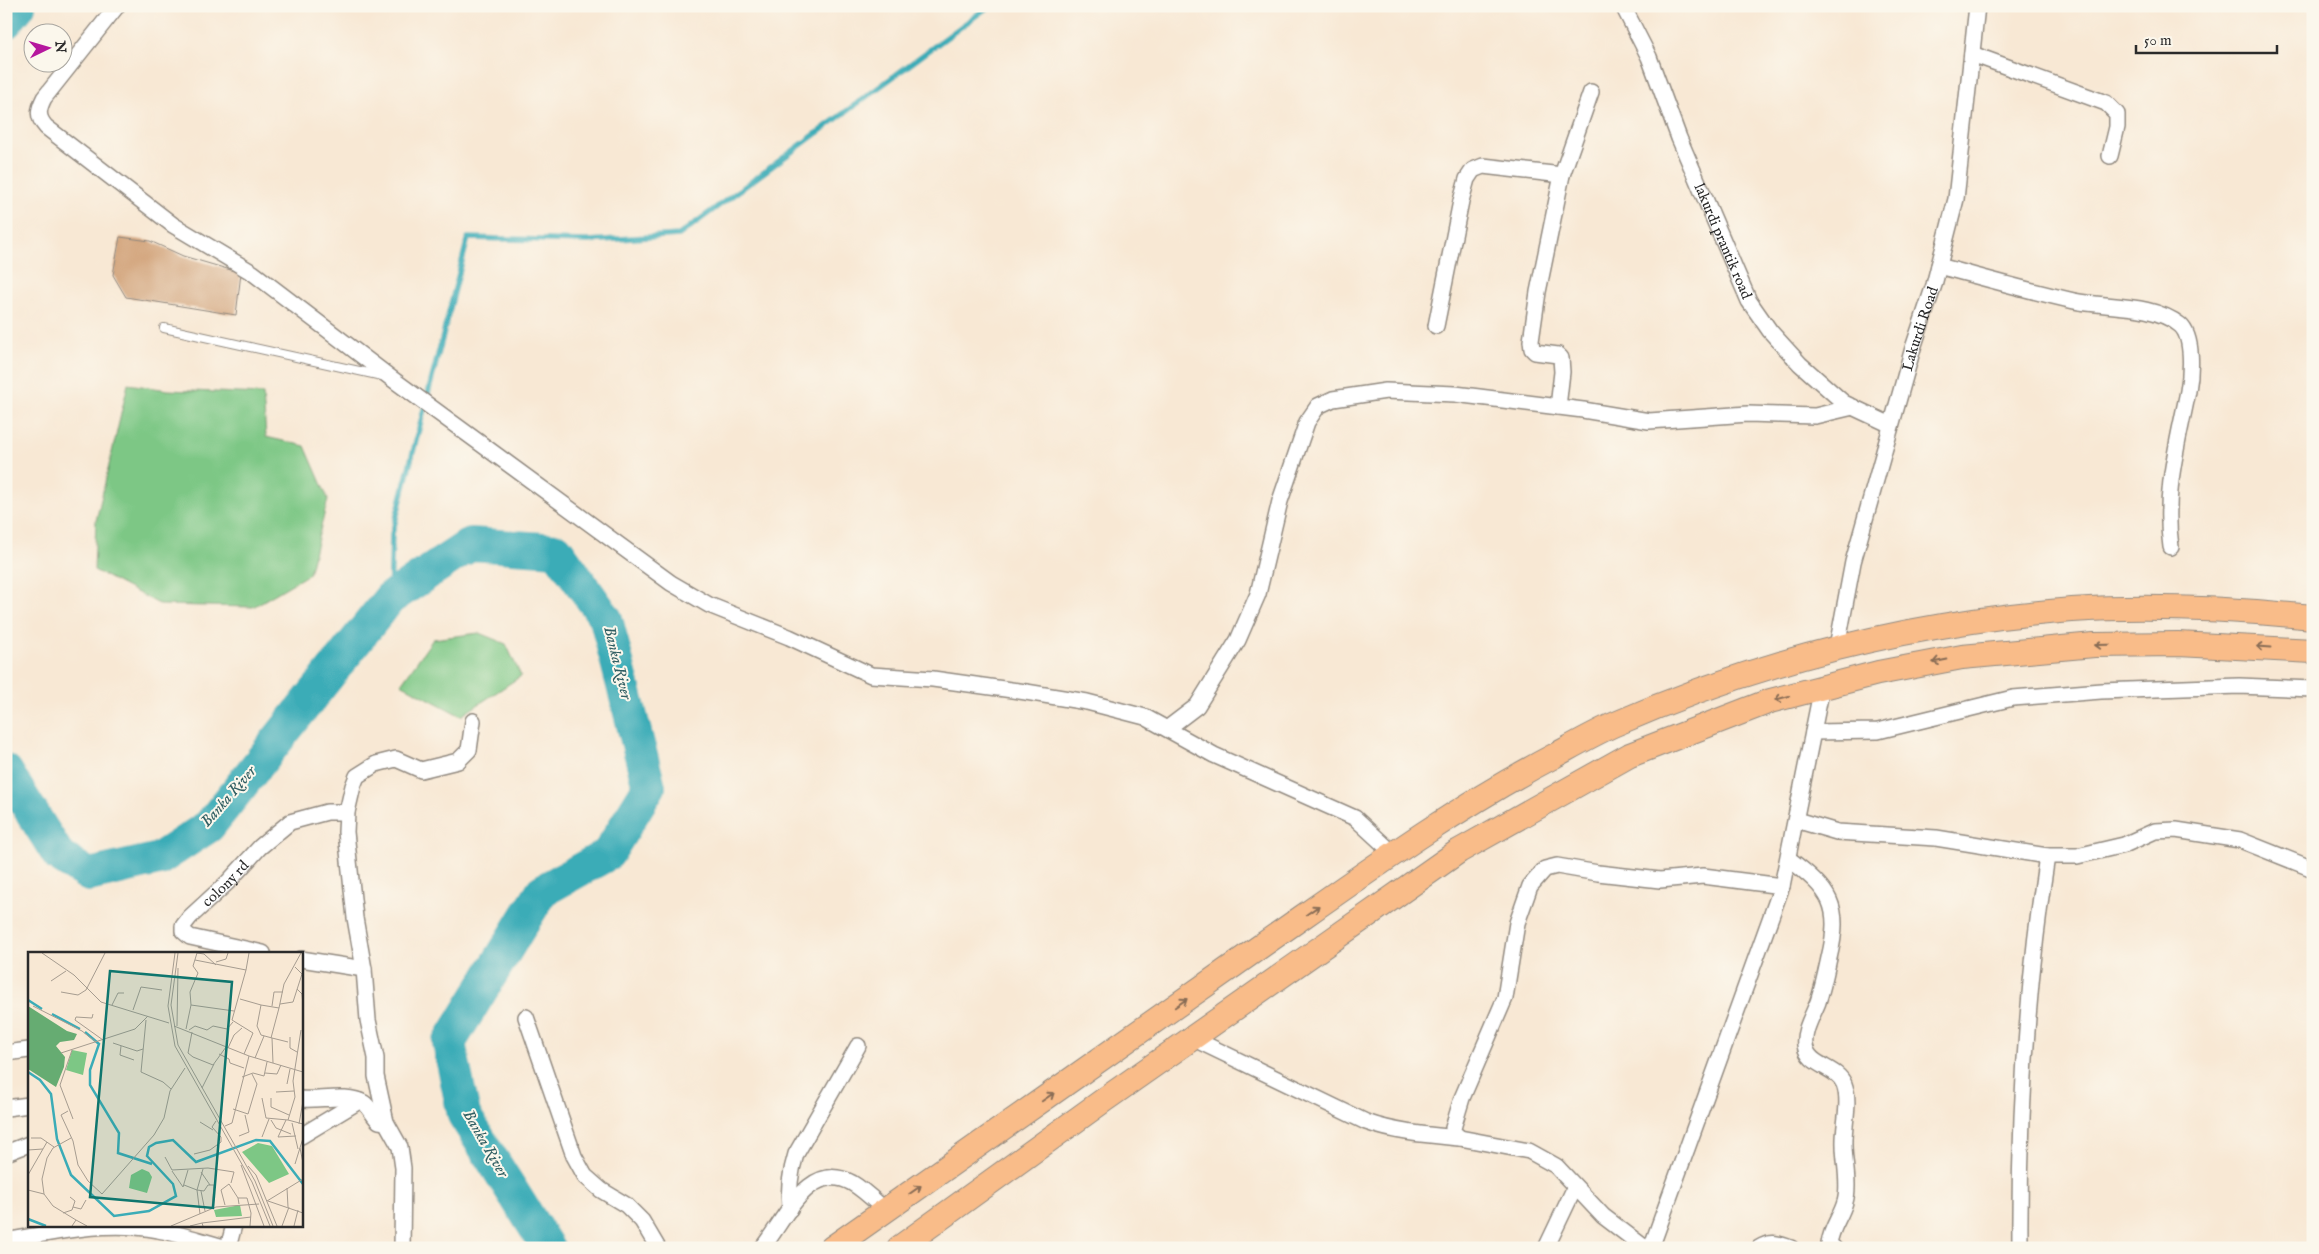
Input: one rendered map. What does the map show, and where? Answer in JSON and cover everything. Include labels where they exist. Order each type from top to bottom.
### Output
[{"type":"highway","points":[[832,1248],[1454,813],[1526,771],[1609,727],[1724,682],[1837,647],[1893,634],[1956,623],[2074,610],[2192,609],[2313,617]]},
{"type":"highway","points":[[899,1248],[1192,1038],[1459,851],[1621,759],[1770,701],[1878,673],[1962,657],[2065,647],[2178,644],[2313,651]]},
{"type":"street","points":[[117,6],[44,98],[39,109],[39,119],[46,128],[173,226],[253,273],[391,378],[437,410],[646,566],[709,605],[789,637],[871,675],[933,679],[1087,702],[1144,717],[1168,728],[1214,755],[1355,818],[1394,854]]},
{"type":"street","name":"lakurdi prantik road","points":[[1623,6],[1649,57],[1679,138],[1749,302],[1770,331],[1800,364],[1844,403],[1891,425]]},
{"type":"street","name":"Lakurdi Road","points":[[1837,647],[1853,562],[1891,425],[1939,266],[1956,199],[1977,6]]},
{"type":"street","points":[[1972,54],[2106,103],[2116,114],[2117,127],[2110,156]]},
{"type":"street","points":[[1558,407],[1562,372],[1561,358],[1558,355],[1535,352],[1531,341],[1538,292],[1562,174],[1591,92]]},
{"type":"street","points":[[1436,326],[1467,179],[1473,170],[1478,167],[1493,167],[1562,174]]},
{"type":"street","points":[[1939,266],[2075,301],[2156,312],[2181,326],[2190,345],[2190,362],[2188,388],[2175,444],[2168,496],[2168,526],[2171,547]]},
{"type":"street","points":[[1168,728],[1197,706],[1238,640],[1258,594],[1280,501],[1307,422],[1318,406],[1333,399],[1386,391],[1455,394],[1558,407],[1649,422],[1748,414],[1815,416],[1853,407]]},
{"type":"street","points":[[1813,732],[1878,731],[2013,698],[2101,690],[2230,686],[2313,689]]},
{"type":"street","points":[[1651,1248],[1782,886],[1789,859],[1822,688]]},
{"type":"street","points":[[402,1248],[405,1203],[402,1154],[396,1138],[386,1122],[376,1076],[376,1058],[355,918],[346,832],[347,812],[357,776],[376,764],[396,759],[422,770],[458,762],[469,750],[473,722]]},
{"type":"street","name":"colony rd","points":[[254,952],[199,946],[183,931],[183,926],[190,917],[228,882],[260,847],[290,822],[327,812],[347,812]]},
{"type":"street","points":[[1796,820],[1837,832],[1936,838],[2047,856],[2077,856],[2124,845],[2155,831],[2176,830],[2240,840],[2313,869]]},
{"type":"street","points":[[2020,1248],[2020,1161],[2025,1040],[2035,934],[2047,856]]},
{"type":"street","points":[[1789,859],[1816,881],[1826,892],[1834,910],[1835,934],[1821,993],[1805,1038],[1805,1048],[1811,1058],[1836,1074],[1844,1084],[1846,1098],[1844,1144],[1846,1200],[1830,1232],[1829,1247]]},
{"type":"street","points":[[1460,1138],[1454,1133],[1454,1128],[1462,1098],[1505,998],[1517,923],[1530,886],[1545,869],[1557,866],[1660,880],[1704,876],[1782,886]]},
{"type":"street","points":[[302,959],[364,969]]},
{"type":"street","points":[[526,1017],[574,1156],[586,1176],[601,1190],[626,1205],[642,1221],[658,1248]]},
{"type":"street","points":[[1192,1038],[1366,1122],[1385,1129],[1460,1138],[1529,1151],[1556,1166],[1602,1216],[1645,1248]]},
{"type":"street","points":[[790,1209],[788,1191],[790,1172],[796,1154],[858,1046]]},
{"type":"street","points":[[6,1053],[28,1050]]},
{"type":"street","points":[[302,1100],[347,1098],[359,1101],[368,1106],[379,1121],[386,1122]]},
{"type":"street","points":[[302,1135],[359,1101]]},
{"type":"street","points":[[6,1108],[28,1105]]},
{"type":"street","points":[[6,1153],[28,1144]]},
{"type":"street","points":[[762,1248],[809,1185],[824,1178],[840,1178],[854,1184],[885,1210]]},
{"type":"street","points":[[1546,1248],[1575,1187]]},
{"type":"street","points":[[6,1241],[99,1227],[135,1227],[158,1230],[228,1248],[234,1226]]},
{"type":"street","points":[[1759,1248],[1765,1244],[1776,1242],[1792,1248]]},
{"type":"lane","points":[[164,328],[391,378]]},
{"type":"green space","points":[[128,384],[168,390],[263,394],[266,437],[305,446],[328,499],[309,574],[253,607],[161,605],[94,570],[96,521]]},
{"type":"green space","points":[[479,633],[506,644],[521,676],[461,716],[401,684],[433,639]]},
{"type":"building","points":[[120,237],[150,241],[183,256],[241,273],[236,315],[126,297],[113,275]]},
{"type":"waterway","name":"Banka River","points":[[6,22],[19,6]]},
{"type":"waterway","points":[[390,598],[392,534],[468,238],[588,241],[679,235],[989,6]]},
{"type":"waterway","name":"Banka River","points":[[6,771],[59,856],[89,875],[159,859],[209,826],[390,598],[471,544],[557,550],[606,619],[649,787],[608,854],[542,891],[449,1043],[464,1115],[548,1248]]}]
